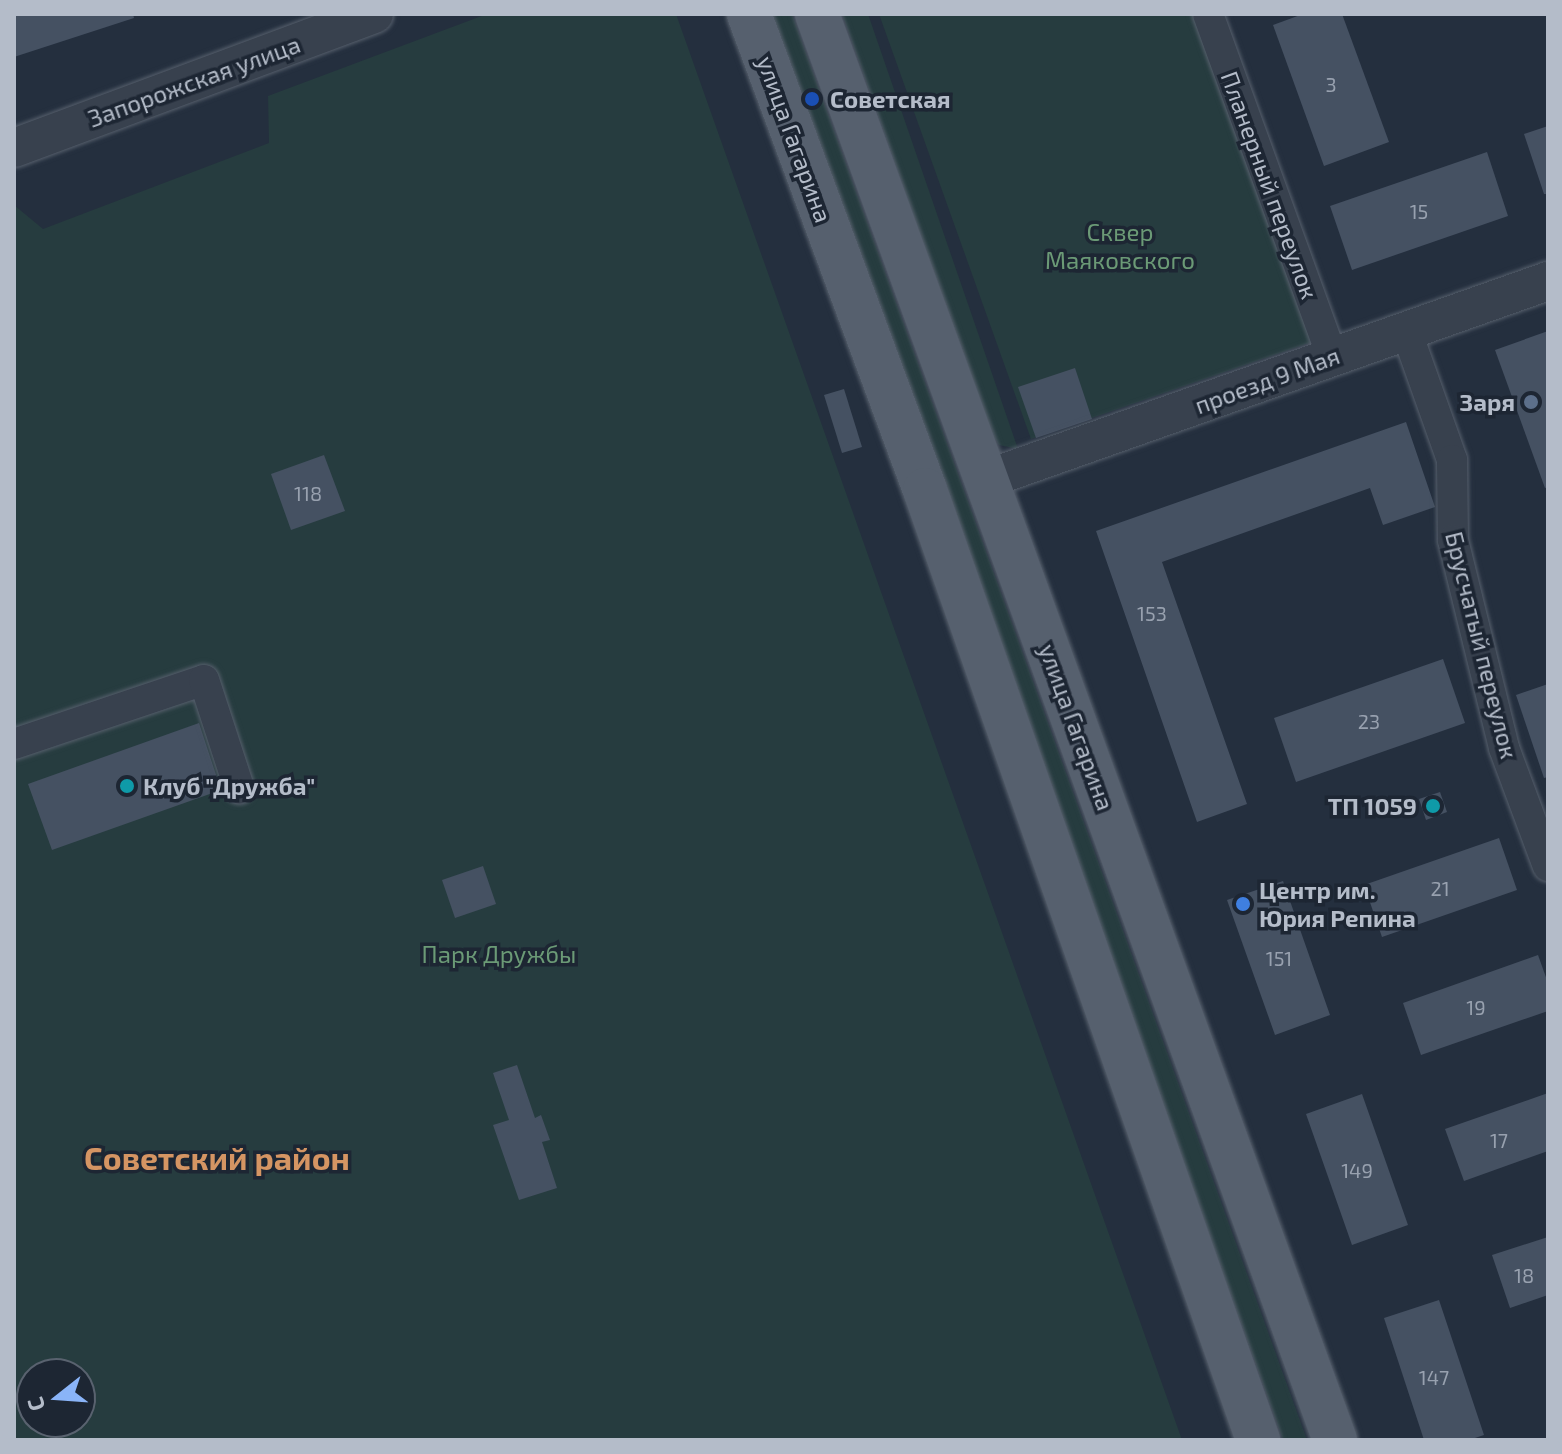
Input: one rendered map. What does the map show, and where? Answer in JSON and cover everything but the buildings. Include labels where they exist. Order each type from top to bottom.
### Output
[{"type":"main road","name":"улица Гагарина","points":[[749,14],[925,490],[1258,1440]]},
{"type":"main road","name":"улица Гагарина","points":[[817,14],[1335,1440]]},
{"type":"street","name":"Запорожская улица","points":[[14,148],[374,14]]},
{"type":"street","name":"Планерный переулок","points":[[1208,14],[1332,356]]},
{"type":"street","name":"проезд 9 Мая","points":[[987,479],[1548,281]]},
{"type":"street","name":"Брусчатый переулок","points":[[1406,330],[1451,453],[1455,551],[1504,748],[1548,866]]},
{"type":"street","points":[[14,744],[204,680],[239,788]]},
{"type":"green space","name":"Парк Дружбы","points":[[487,14],[676,14],[1182,1440],[14,1440],[14,205],[43,229],[269,143],[268,96]]},
{"type":"green space","points":[[768,14],[792,14],[1307,1440],[1283,1440]]},
{"type":"green space","points":[[842,14],[868,14],[1018,449],[999,445],[990,432]]},
{"type":"green space","name":"Сквер Маяковского","points":[[879,14],[1193,14],[1315,341],[1031,439]]},
{"type":"place","name":"Советская","points":[[812,99]]},
{"type":"place","name":"Заря","points":[[1531,402]]},
{"type":"place","name":"Клуб \"Дружба\"","points":[[127,786]]},
{"type":"place","name":"ТП 1059","points":[[1433,806]]},
{"type":"place","name":"Центр им. Юрия Репина","points":[[1243,904]]},
{"type":"district","name":"Советский район","points":[[217,1157]]}]
